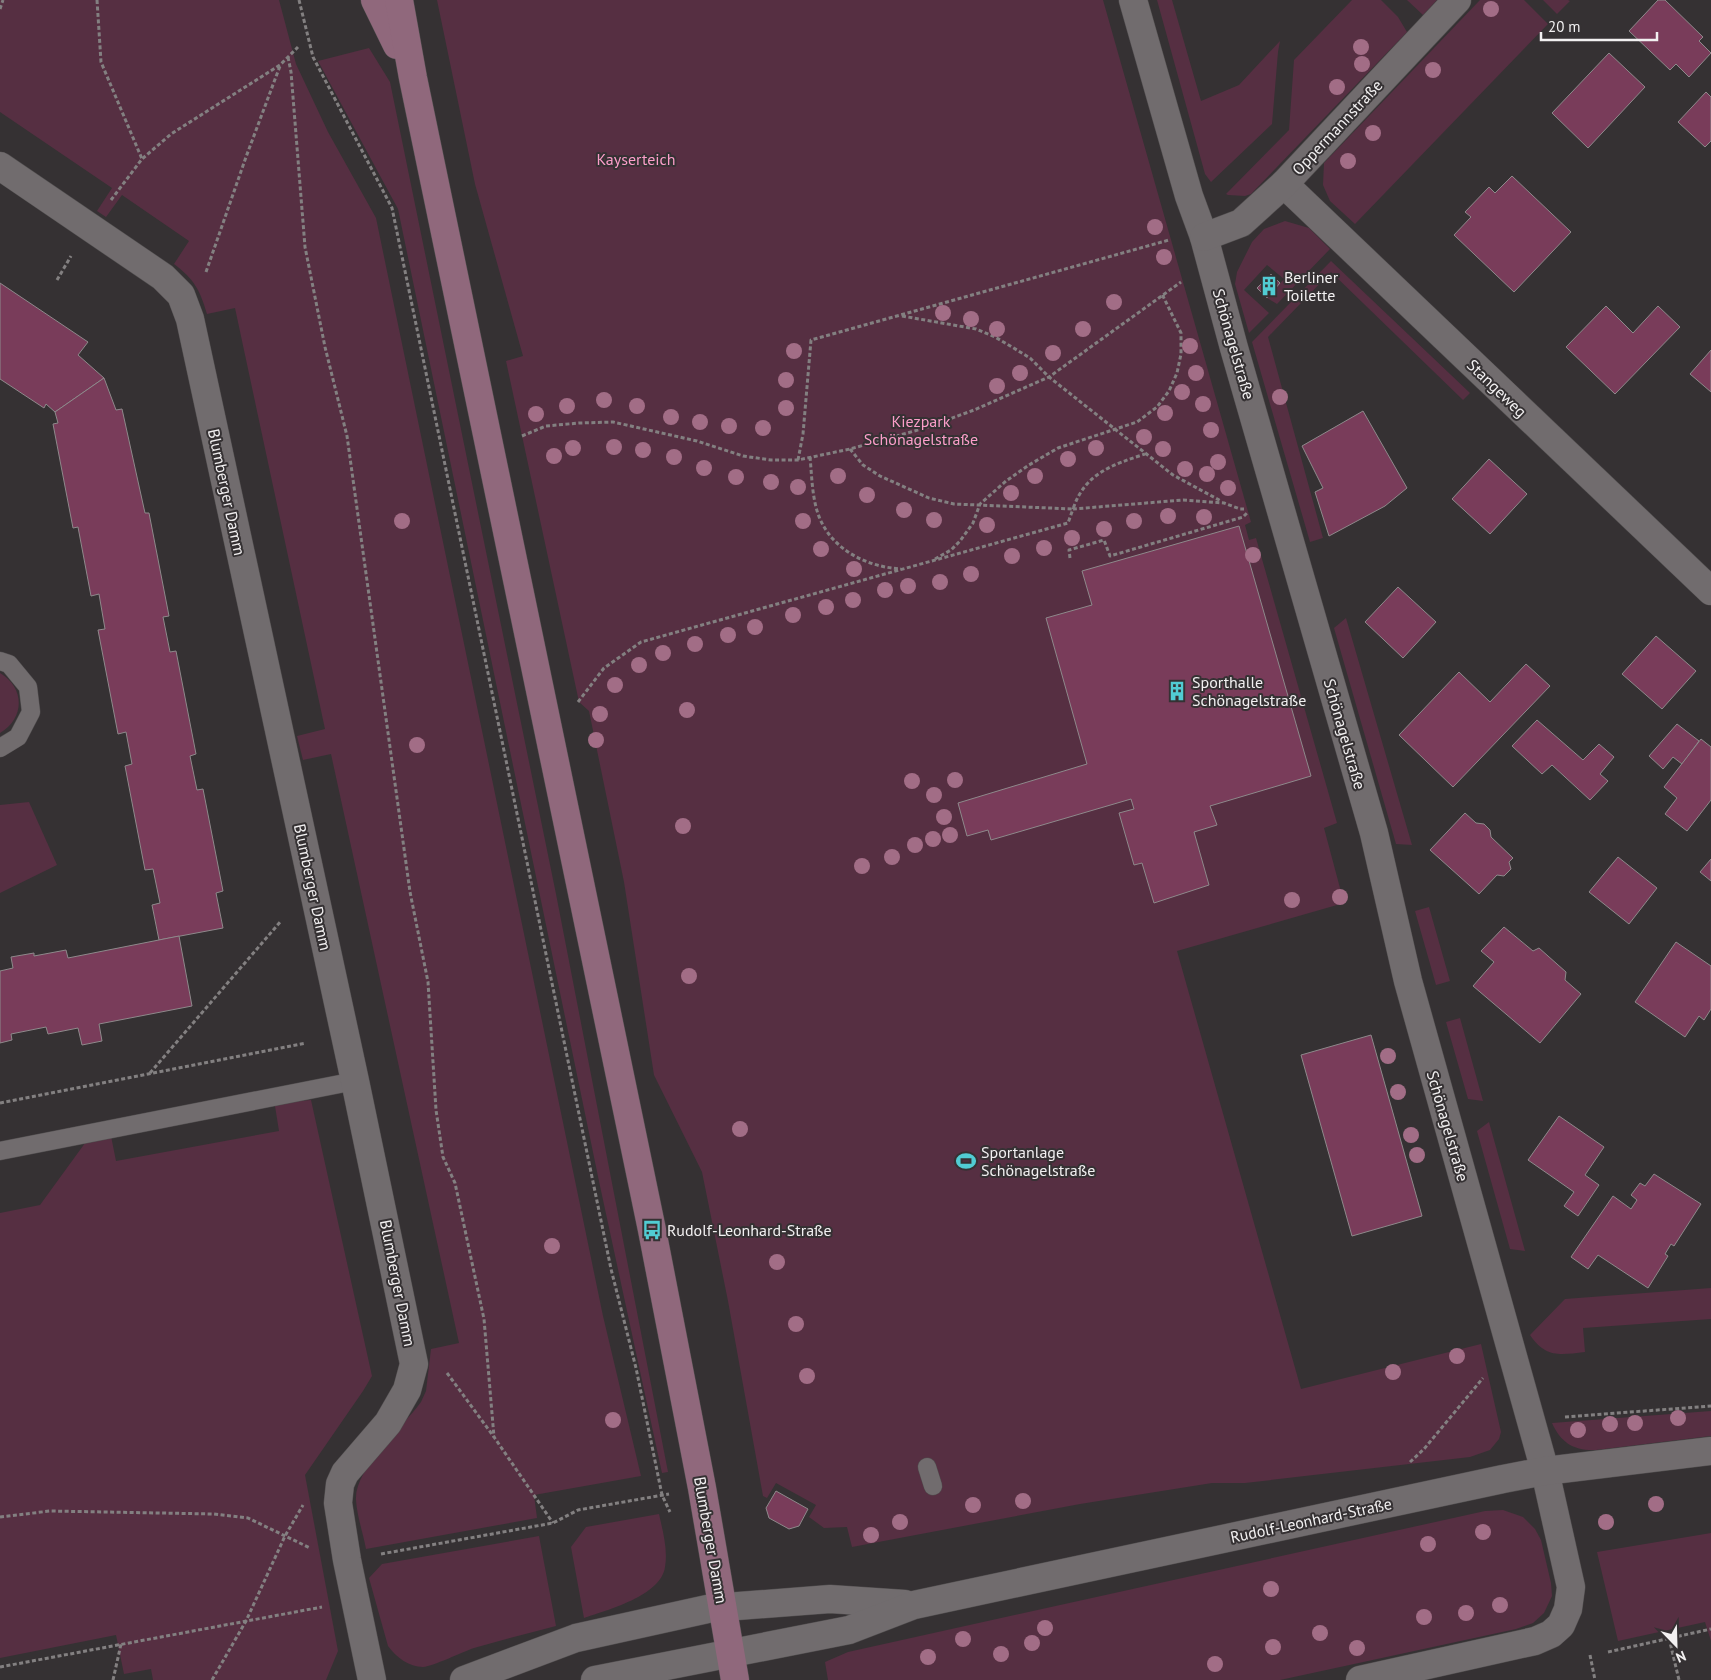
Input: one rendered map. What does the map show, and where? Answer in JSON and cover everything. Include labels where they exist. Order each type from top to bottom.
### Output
[{"type":"main road","name":"Blumberger Damm","points":[[375,0],[413,78]]},
{"type":"main road","name":"Blumberger Damm","points":[[399,0],[413,78],[652,1230],[700,1479],[735,1680]]},
{"type":"street","name":"Schönagelstraße","points":[[1133,0],[1189,196],[1204,237],[1234,348],[1374,833],[1408,981],[1545,1471]]},
{"type":"street","name":"Oppermannstraße","points":[[1204,237],[1241,222],[1284,184],[1457,0]]},
{"type":"street","name":"Blumberger Damm","points":[[0,166],[163,278],[181,295],[190,320],[355,1081],[414,1364],[407,1390],[388,1423],[345,1474],[340,1484],[338,1503],[347,1560],[372,1680]]},
{"type":"street","name":"Stangeweg","points":[[1284,184],[1711,591]]},
{"type":"street","name":"Rudolf-Leonhard-Straße","points":[[596,1680],[849,1630],[914,1605],[1545,1471],[1711,1451]]},
{"type":"street","points":[[1360,1680],[1535,1641],[1551,1634],[1561,1625],[1568,1609],[1571,1587],[1545,1471]]},
{"type":"street","name":"Rudolf-Leonhard-Straße","points":[[464,1680],[576,1638],[723,1607],[830,1599],[914,1605]]},
{"type":"lane","points":[[0,661],[9,664],[28,687],[31,712],[18,737],[0,748]]},
{"type":"lane","points":[[0,1151],[355,1081]]},
{"type":"lane","points":[[927,1467],[933,1486]]},
{"type":"path","points":[[0,9],[3,0]]},
{"type":"path","points":[[97,0],[101,62],[142,159]]},
{"type":"path","points":[[299,0],[313,58],[392,208],[610,1269],[636,1368],[662,1495],[578,1510],[553,1523],[374,1555]]},
{"type":"path","points":[[113,196],[142,159],[171,134],[280,66],[298,47]]},
{"type":"path","points":[[288,57],[291,72],[305,247],[325,347],[347,436],[410,892],[428,982],[436,1110],[441,1148],[455,1183],[484,1319],[494,1437]]},
{"type":"path","points":[[190,320],[246,157],[280,66]]},
{"type":"path","points":[[798,460],[803,434],[811,340],[1165,241]]},
{"type":"path","points":[[517,438],[546,426],[613,422],[697,441],[743,456],[771,460],[798,460],[850,449],[925,428],[974,410],[1049,377],[1176,284]]},
{"type":"path","points":[[931,562],[951,550],[960,541],[973,523],[980,504],[1006,481],[1030,464],[1058,448],[1137,422],[1157,407],[1169,391],[1177,373],[1181,354],[1181,333],[1162,294]]},
{"type":"path","points":[[901,315],[976,329],[995,337],[1030,358],[1049,377],[1173,475],[1224,503],[1240,509]]},
{"type":"path","points":[[850,449],[864,465],[880,476],[929,498],[954,504],[1073,509],[1183,500],[1224,503]]},
{"type":"path","points":[[572,703],[579,702],[604,668],[641,642],[904,570],[1068,522],[1078,497],[1092,479],[1100,472],[1116,464],[1145,454]]},
{"type":"path","points":[[810,457],[815,502],[827,532],[839,545],[855,557],[871,564],[904,570]]},
{"type":"path","points":[[1070,558],[1068,550],[1104,540],[1110,556],[1242,517]]},
{"type":"path","points":[[150,1073],[281,921]]},
{"type":"path","points":[[0,1103],[306,1042]]},
{"type":"path","points":[[414,1364],[440,1363],[553,1523]]},
{"type":"path","points":[[1407,1466],[1424,1450],[1488,1371]]},
{"type":"path","points":[[1561,1417],[1711,1406]]},
{"type":"path","points":[[212,1680],[246,1621],[285,1536],[306,1500]]},
{"type":"path","points":[[0,1517],[50,1512],[214,1514],[248,1518],[314,1550]]},
{"type":"path","points":[[0,1667],[323,1606]]},
{"type":"path","points":[[1608,1652],[1711,1628]]},
{"type":"path","points":[[1669,1638],[1680,1680]]},
{"type":"path","points":[[113,1680],[121,1644]]},
{"type":"path","points":[[1590,1655],[1595,1680]]},
{"type":"green space","points":[[0,0],[279,0],[296,64],[328,132],[376,218],[603,1316],[641,1476],[534,1495],[537,1518],[366,1549],[356,1500],[357,1488],[371,1462],[421,1402],[426,1391],[431,1349],[459,1343],[331,754],[303,760],[297,736],[325,729],[235,308],[207,314],[202,298],[195,286],[187,275],[174,264],[189,241],[122,195],[106,217],[97,211],[112,188],[0,112]]},
{"type":"green space","points":[[437,0],[1103,0],[1251,522],[1245,525],[1249,540],[1256,538],[1337,823],[1324,828],[1344,903],[1177,951],[1301,1389],[1481,1344],[1501,1432],[1499,1439],[1490,1450],[1470,1457],[1245,1483],[1212,1483],[1080,1504],[852,1547],[847,1527],[824,1528],[809,1517],[816,1505],[776,1483],[767,1498],[763,1496],[728,1301],[702,1172],[654,1075],[624,882],[589,711],[579,702],[506,361],[523,356],[475,184]]},
{"type":"green space","points":[[1157,0],[1172,0],[1201,101],[1239,85],[1280,41],[1272,124],[1211,182],[1205,174]]},
{"type":"green space","points":[[1352,0],[1381,0],[1398,17],[1407,32],[1251,194],[1245,196],[1226,194],[1289,130],[1294,60]]},
{"type":"green space","points":[[1407,0],[1437,0],[1423,15]]},
{"type":"green space","points":[[1480,0],[1524,0],[1548,24],[1355,224],[1330,201],[1323,185],[1324,163]]},
{"type":"green space","points":[[1543,0],[1568,0],[1570,1],[1557,14]]},
{"type":"green space","points":[[369,48],[390,82],[556,894],[668,1472],[662,1473],[600,1186],[398,209],[318,61]]},
{"type":"green space","points":[[1285,221],[1309,228],[1330,249],[1277,304],[1267,298],[1284,279],[1267,265],[1244,290],[1269,313],[1249,333],[1235,284],[1237,272],[1252,242],[1264,229]]},
{"type":"green space","points":[[1331,261],[1470,393],[1463,400],[1331,272],[1268,337],[1323,538],[1310,542],[1252,342]]},
{"type":"green space","points":[[1346,618],[1412,845],[1396,844],[1334,628]]},
{"type":"green space","points":[[0,673],[14,687],[19,703],[14,719],[0,733]]},
{"type":"green space","points":[[29,802],[57,865],[0,893],[0,805]]},
{"type":"green space","points":[[1429,907],[1450,981],[1436,985],[1415,911]]},
{"type":"green space","points":[[1460,1018],[1483,1101],[1468,1099],[1446,1022]]},
{"type":"green space","points":[[311,1100],[372,1376],[305,1475],[338,1651],[326,1680],[153,1680],[151,1669],[124,1674],[116,1635],[0,1658],[0,1213],[40,1205],[88,1139],[111,1136],[116,1161],[279,1131],[275,1106]]},
{"type":"green space","points":[[1489,1122],[1525,1251],[1510,1249],[1477,1131]]},
{"type":"green space","points":[[1711,1288],[1711,1319],[1583,1328],[1585,1352],[1554,1353],[1542,1348],[1530,1335],[1565,1299]]},
{"type":"green space","points":[[1711,1411],[1711,1436],[1596,1450],[1581,1449],[1564,1441],[1552,1423]]},
{"type":"green space","points":[[1503,1510],[1523,1517],[1535,1529],[1541,1540],[1551,1583],[1552,1596],[1544,1613],[1533,1623],[1516,1629],[1280,1680],[828,1680],[825,1662],[848,1652],[1485,1511]]},
{"type":"green space","points":[[659,1514],[666,1554],[665,1567],[661,1577],[644,1594],[619,1606],[584,1618],[571,1547],[586,1527]]},
{"type":"green space","points":[[1711,1533],[1711,1641],[1705,1622],[1618,1641],[1597,1552]]},
{"type":"green space","points":[[539,1536],[556,1626],[474,1648],[423,1667],[403,1661],[388,1646],[369,1578],[382,1564]]},
{"type":"building","points":[[1658,0],[1665,0],[1703,37],[1699,41],[1711,53],[1689,77],[1676,64],[1670,70],[1629,31]]},
{"type":"building","points":[[1609,53],[1645,87],[1588,148],[1552,113]]},
{"type":"building","points":[[1706,92],[1711,97],[1711,141],[1705,147],[1678,122]]},
{"type":"building","points":[[1512,176],[1571,232],[1514,292],[1454,235],[1471,217],[1465,212],[1489,187],[1495,193]]},
{"type":"building","name":"Berliner Toilette","points":[[1271,274],[1280,283],[1267,298],[1257,288]]},
{"type":"building","points":[[0,283],[88,342],[78,355],[104,378],[55,412],[46,404],[44,408],[0,379]]},
{"type":"building","points":[[1606,306],[1633,333],[1658,306],[1680,327],[1615,394],[1566,347]]},
{"type":"building","points":[[1711,350],[1711,392],[1690,374]]},
{"type":"building","points":[[104,378],[116,410],[122,409],[145,513],[149,513],[169,616],[163,617],[170,652],[176,651],[196,754],[190,756],[197,790],[203,789],[223,891],[216,893],[223,928],[159,940],[152,905],[160,903],[153,869],[145,870],[125,766],[132,764],[126,732],[118,734],[98,630],[105,629],[99,594],[91,596],[78,527],[73,528],[53,424],[58,423],[55,412]]},
{"type":"building","points":[[1363,411],[1407,488],[1385,506],[1329,536],[1315,492],[1323,488],[1302,446]]},
{"type":"building","points":[[1489,459],[1527,494],[1490,534],[1452,499]]},
{"type":"building","name":"Sporthalle Schönagelstraße","points":[[1239,526],[1311,776],[1210,806],[1217,825],[1194,832],[1209,885],[1154,903],[1142,863],[1134,865],[1119,813],[1134,809],[1131,799],[991,840],[988,830],[967,836],[958,803],[1087,764],[1046,618],[1092,605],[1082,571]]},
{"type":"building","points":[[1398,587],[1436,622],[1403,658],[1365,622]]},
{"type":"building","points":[[1656,636],[1696,671],[1662,709],[1622,674]]},
{"type":"building","points":[[1526,664],[1550,686],[1453,787],[1399,735],[1459,672],[1490,702]]},
{"type":"building","points":[[1537,720],[1583,760],[1599,744],[1614,757],[1600,774],[1608,781],[1590,800],[1552,765],[1542,774],[1512,746]]},
{"type":"building","points":[[1677,724],[1699,741],[1682,764],[1673,757],[1663,769],[1649,756]]},
{"type":"building","points":[[1701,739],[1711,747],[1711,800],[1687,831],[1665,814],[1677,798],[1664,787]]},
{"type":"building","points":[[1465,813],[1476,823],[1484,824],[1490,830],[1491,837],[1513,858],[1509,862],[1511,869],[1504,876],[1497,875],[1479,894],[1430,850]]},
{"type":"building","points":[[1618,857],[1657,888],[1629,924],[1589,892]]},
{"type":"building","points":[[1711,859],[1711,881],[1700,872]]},
{"type":"building","points":[[1504,927],[1533,951],[1539,948],[1566,972],[1565,980],[1581,994],[1540,1043],[1473,986],[1494,962],[1481,951]]},
{"type":"building","points":[[179,936],[192,1006],[99,1024],[102,1041],[82,1045],[78,1028],[48,1034],[46,1027],[11,1034],[12,1040],[0,1043],[0,971],[13,968],[11,957],[34,953],[34,956],[66,950],[68,958]]},
{"type":"building","points":[[1676,942],[1711,966],[1711,1009],[1704,1020],[1699,1016],[1685,1037],[1635,1002]]},
{"type":"building","points":[[1371,1035],[1422,1216],[1352,1236],[1301,1055]]},
{"type":"building","points":[[1559,1116],[1604,1147],[1585,1175],[1599,1185],[1578,1216],[1564,1206],[1574,1192],[1528,1160]]},
{"type":"building","points":[[1654,1174],[1701,1204],[1674,1246],[1671,1244],[1665,1254],[1668,1256],[1648,1288],[1598,1255],[1588,1269],[1571,1257],[1613,1196],[1631,1209],[1637,1200],[1631,1195],[1640,1183],[1645,1186]]},
{"type":"building","points":[[776,1491],[808,1509],[799,1526],[789,1529],[769,1518],[766,1508]]},
{"type":"place","name":"Berliner Toilette","points":[[1269,286]]},
{"type":"place","name":"Sporthalle Schönagelstraße","points":[[1177,691]]},
{"type":"place","name":"Sportanlage Schönagelstraße","points":[[966,1161]]},
{"type":"place","name":"Rudolf-Leonhard-Straße","points":[[652,1230]]},
{"type":"park label","name":"Kayserteich","points":[[636,159]]},
{"type":"park label","name":"Kiezpark Schönagelstraße","points":[[921,430]]}]
